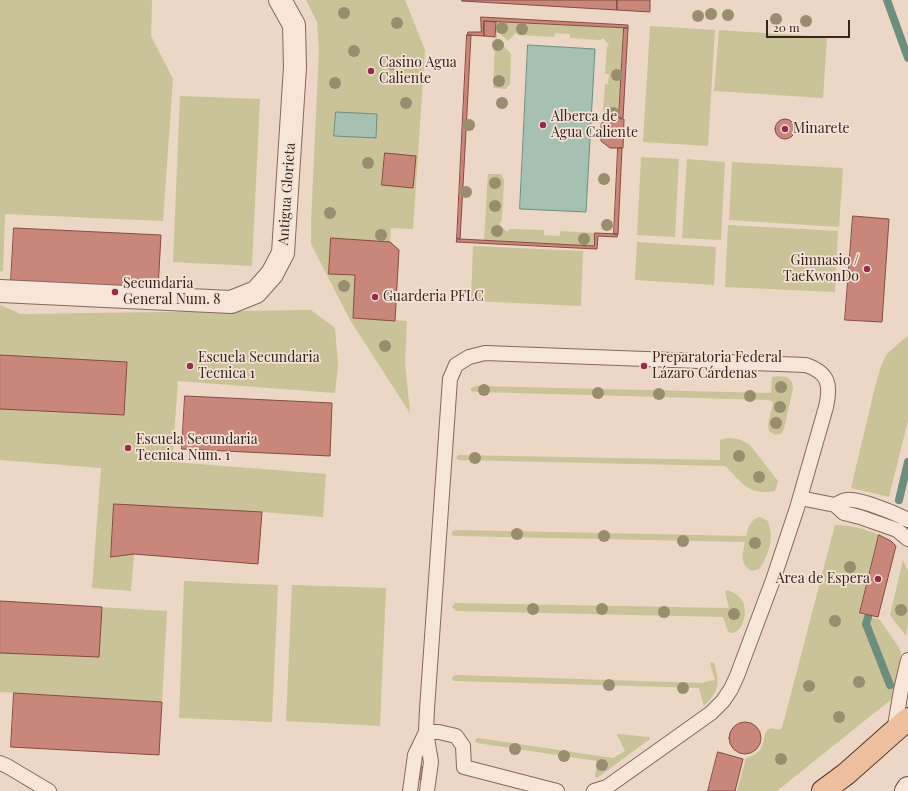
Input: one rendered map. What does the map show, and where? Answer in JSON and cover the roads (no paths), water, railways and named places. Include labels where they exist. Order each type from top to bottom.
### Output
[{"type":"main road","points":[[823,791],[846,774],[901,726]]},
{"type":"street","name":"Antigua Glorieta","points":[[0,291],[231,302],[256,292],[272,274],[283,253],[295,68],[294,25],[280,0]]},
{"type":"lane","points":[[427,791],[431,762],[426,732],[450,379],[456,365],[469,357],[485,352],[806,365],[817,369],[828,384],[829,394],[800,498],[773,580],[731,689],[723,701],[711,713],[607,787],[594,791]]},
{"type":"lane","points":[[800,498],[835,505],[844,513],[897,530],[908,539]]},
{"type":"lane","points":[[835,505],[847,500],[859,502],[888,511],[908,520]]},
{"type":"lane","points":[[901,726],[901,690],[908,660]]},
{"type":"lane","points":[[410,791],[415,755],[426,732]]},
{"type":"lane","points":[[426,732],[439,732],[456,736],[463,746],[464,767],[557,791]]},
{"type":"lane","points":[[0,763],[49,791]]},
{"type":"waterway","points":[[887,0],[908,58]]},
{"type":"waterway","points":[[899,500],[908,462]]},
{"type":"waterway","points":[[868,617],[866,624],[890,685]]},
{"type":"place","name":"Casino Agua Caliente","points":[[371,71]]},
{"type":"place","name":"Alberca de Agua Caliente","points":[[543,125]]},
{"type":"place","name":"Minarete","points":[[785,129]]},
{"type":"place","name":"Gimnasio / TaeKwonDo","points":[[867,269]]},
{"type":"place","name":"Secundaria General Num. 8","points":[[115,292]]},
{"type":"place","name":"Guarderia PFLC","points":[[375,297]]},
{"type":"place","name":"Escuela Secundaria Tecnica 1","points":[[190,366]]},
{"type":"place","name":"Preparatoria Federal Lázaro Cárdenas","points":[[644,366]]},
{"type":"place","name":"Escuela Secundaria Tecnica Num. 1","points":[[128,448]]},
{"type":"place","name":"Area de Espera","points":[[878,579]]}]
